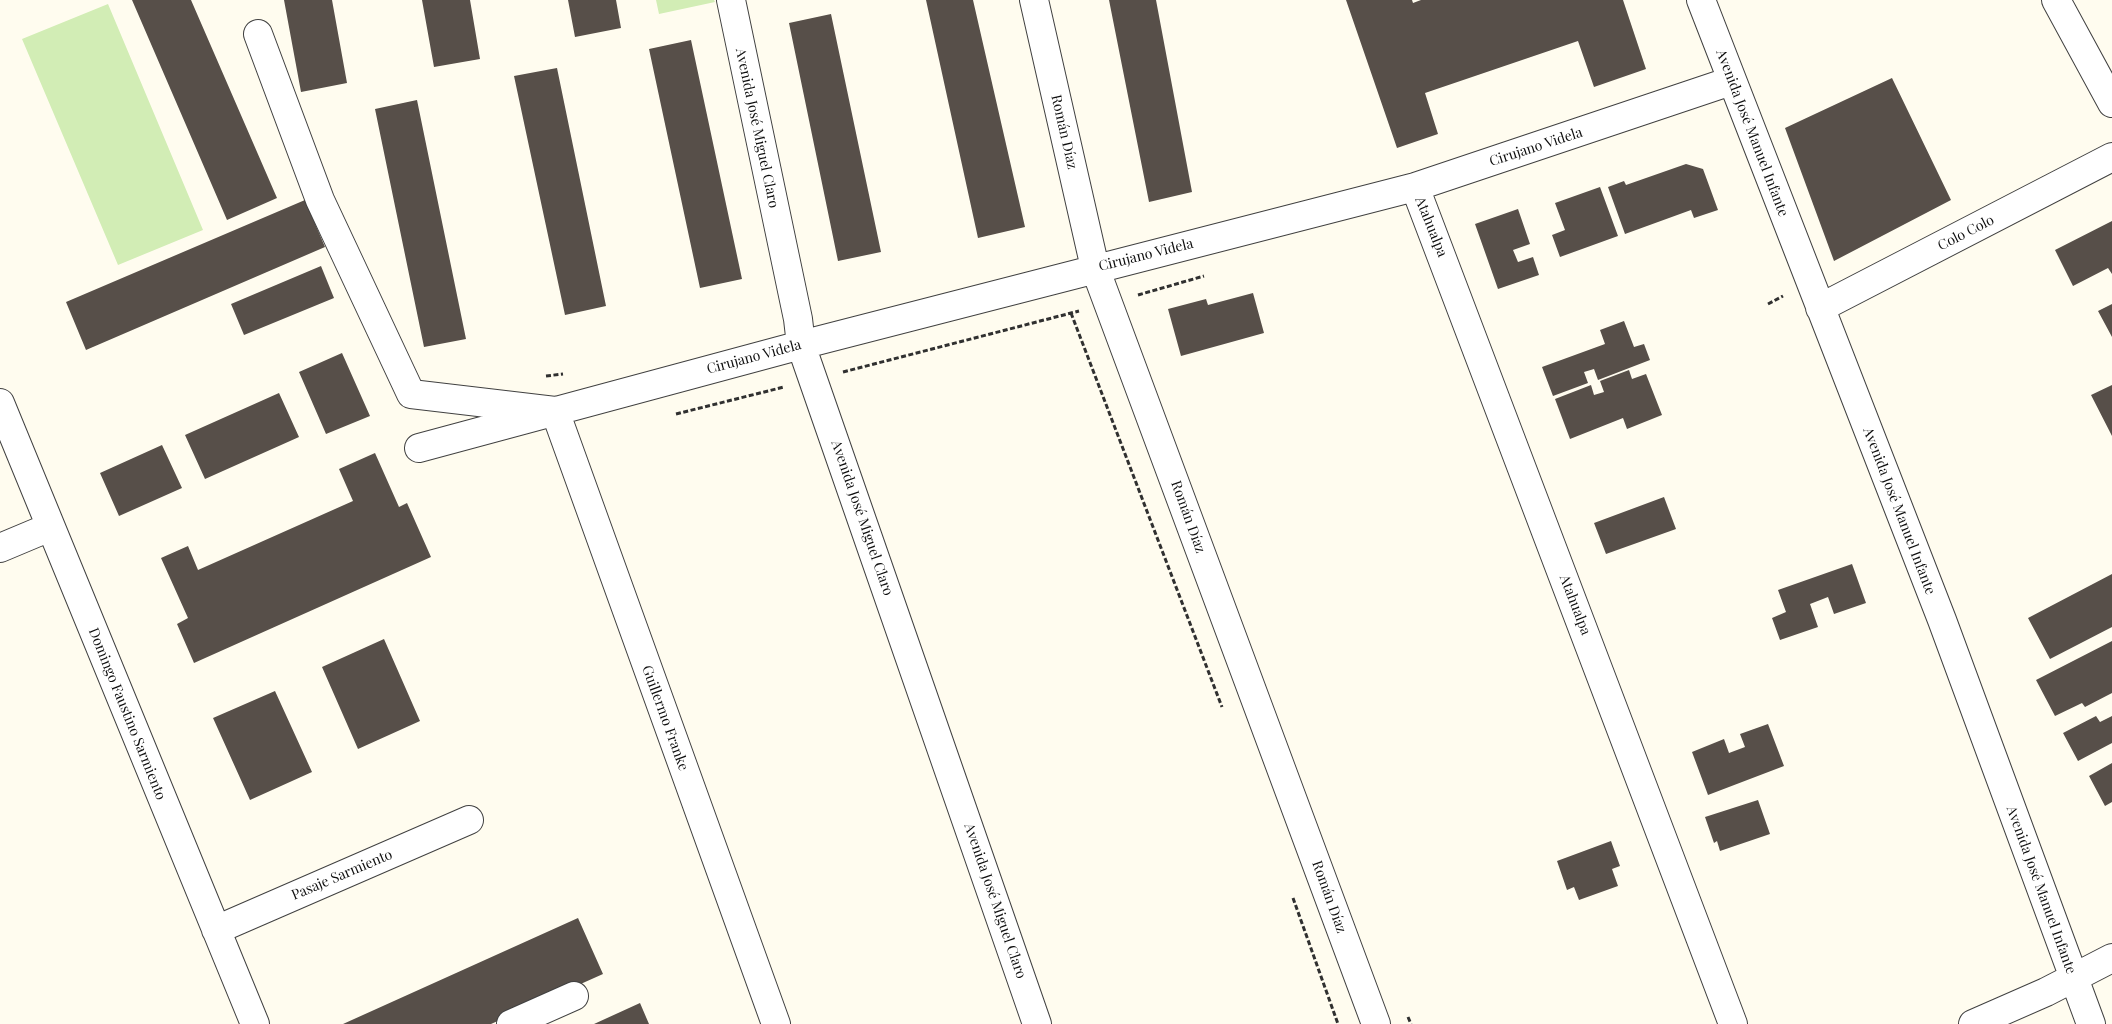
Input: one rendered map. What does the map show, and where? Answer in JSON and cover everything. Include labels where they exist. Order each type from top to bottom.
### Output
[{"type":"street","name":"Avenida José Miguel Claro","points":[[731,0],[798,319],[801,345],[1037,1024]]},
{"type":"street","name":"Román Díaz","points":[[1034,0],[1095,268],[1376,1024]]},
{"type":"street","name":"Avenida José Manuel Infante","points":[[1701,0],[1942,620],[2091,1024]]},
{"type":"street","points":[[2056,0],[2112,104]]},
{"type":"street","name":"Cirujano Videla","points":[[258,34],[320,200],[410,394],[555,411]]},
{"type":"street","name":"Cirujano Videla","points":[[419,448],[801,345],[1415,187],[1731,81]]},
{"type":"street","name":"Colo Colo","points":[[1820,308],[2112,157]]},
{"type":"street","name":"Atahualpa","points":[[1415,187],[1733,1024]]},
{"type":"street","name":"Domingo Faustino Sarmiento","points":[[0,403],[255,1024]]},
{"type":"street","name":"Guillermo Franke","points":[[555,411],[776,1024]]},
{"type":"street","points":[[0,548],[50,527]]},
{"type":"street","name":"Pasaje Sarmiento","points":[[216,930],[469,820]]},
{"type":"street","points":[[1973,1024],[2112,958]]},
{"type":"street","points":[[511,1024],[574,996]]},
{"type":"path","points":[[1071,313],[1223,710]]},
{"type":"path","points":[[1292,894],[1338,1024]]},
{"type":"green space","points":[[656,0],[714,0],[715,2],[659,14]]},
{"type":"green space","points":[[108,4],[203,230],[118,265],[22,39]]},
{"type":"building","points":[[132,0],[191,0],[277,198],[227,220]]},
{"type":"building","points":[[284,0],[332,0],[347,83],[301,92]]},
{"type":"building","points":[[422,0],[470,0],[480,59],[434,67]]},
{"type":"building","points":[[568,0],[616,0],[621,28],[575,37]]},
{"type":"building","points":[[926,0],[973,0],[1025,227],[978,238]]},
{"type":"building","points":[[1109,0],[1156,0],[1192,192],[1149,202]]},
{"type":"building","points":[[1346,0],[1412,0],[1413,3],[1421,0],[1623,0],[1646,69],[1594,87],[1578,41],[1425,93],[1438,134],[1397,148]]},
{"type":"building","points":[[831,14],[881,252],[838,261],[789,23]]},
{"type":"building","points":[[691,40],[742,279],[700,288],[649,49]]},
{"type":"building","points":[[557,68],[606,306],[565,315],[514,76]]},
{"type":"building","points":[[1892,78],[1951,200],[1834,261],[1785,128]]},
{"type":"building","points":[[417,100],[466,339],[424,347],[375,109]]},
{"type":"building","points":[[1686,164],[1703,169],[1718,210],[1694,218],[1691,210],[1625,234],[1608,187],[1624,181],[1626,185]]},
{"type":"building","points":[[1600,187],[1618,236],[1560,257],[1552,235],[1565,230],[1555,203]]},
{"type":"building","points":[[305,200],[325,247],[86,350],[66,302]]},
{"type":"building","points":[[1518,209],[1530,244],[1513,250],[1518,262],[1533,257],[1539,275],[1498,289],[1475,224]]},
{"type":"building","points":[[2112,221],[2112,274],[2108,268],[2073,286],[2055,250]]},
{"type":"building","points":[[321,266],[334,298],[244,335],[231,304]]},
{"type":"building","points":[[1253,293],[1264,333],[1181,356],[1168,309],[1206,299],[1208,305]]},
{"type":"building","points":[[2112,304],[2112,337],[2098,311]]},
{"type":"building","points":[[1624,321],[1634,347],[1644,344],[1650,360],[1598,380],[1594,369],[1584,372],[1588,383],[1553,396],[1542,367],[1605,344],[1600,330]]},
{"type":"building","points":[[342,353],[370,416],[326,434],[299,372]]},
{"type":"building","points":[[1629,370],[1632,379],[1646,374],[1662,415],[1627,429],[1623,418],[1570,439],[1555,399],[1591,385],[1594,395],[1604,392],[1600,381]]},
{"type":"building","points":[[2112,385],[2112,436],[2091,395]]},
{"type":"building","points":[[279,393],[299,437],[205,479],[185,435]]},
{"type":"building","points":[[162,445],[182,488],[119,516],[100,473]]},
{"type":"building","points":[[375,453],[399,507],[407,503],[431,557],[194,663],[177,624],[188,618],[161,558],[188,546],[198,570],[353,501],[339,469]]},
{"type":"building","points":[[1664,497],[1676,529],[1606,554],[1594,523]]},
{"type":"building","points":[[1852,564],[1866,603],[1834,614],[1828,597],[1810,604],[1818,627],[1780,640],[1772,618],[1786,612],[1778,590]]},
{"type":"building","points":[[2112,574],[2112,627],[2050,659],[2028,618]]},
{"type":"building","points":[[384,639],[420,721],[358,749],[322,667]]},
{"type":"building","points":[[2112,641],[2112,693],[2085,707],[2082,703],[2055,716],[2036,680]]},
{"type":"building","points":[[275,691],[312,772],[250,800],[213,718]]},
{"type":"building","points":[[2096,716],[2100,722],[2112,716],[2112,743],[2078,761],[2063,733]]},
{"type":"building","points":[[1768,724],[1784,766],[1708,795],[1692,752],[1724,739],[1729,753],[1745,747],[1740,734]]},
{"type":"building","points":[[2112,763],[2112,802],[2105,806],[2089,776]]},
{"type":"building","points":[[1758,800],[1770,834],[1720,851],[1717,841],[1714,843],[1705,817]]},
{"type":"building","points":[[1611,841],[1620,866],[1612,869],[1618,886],[1579,900],[1574,887],[1567,890],[1557,861]]},
{"type":"building","points":[[578,918],[603,974],[491,1024],[343,1024]]},
{"type":"building","points":[[640,1003],[649,1024],[594,1024]]}]
